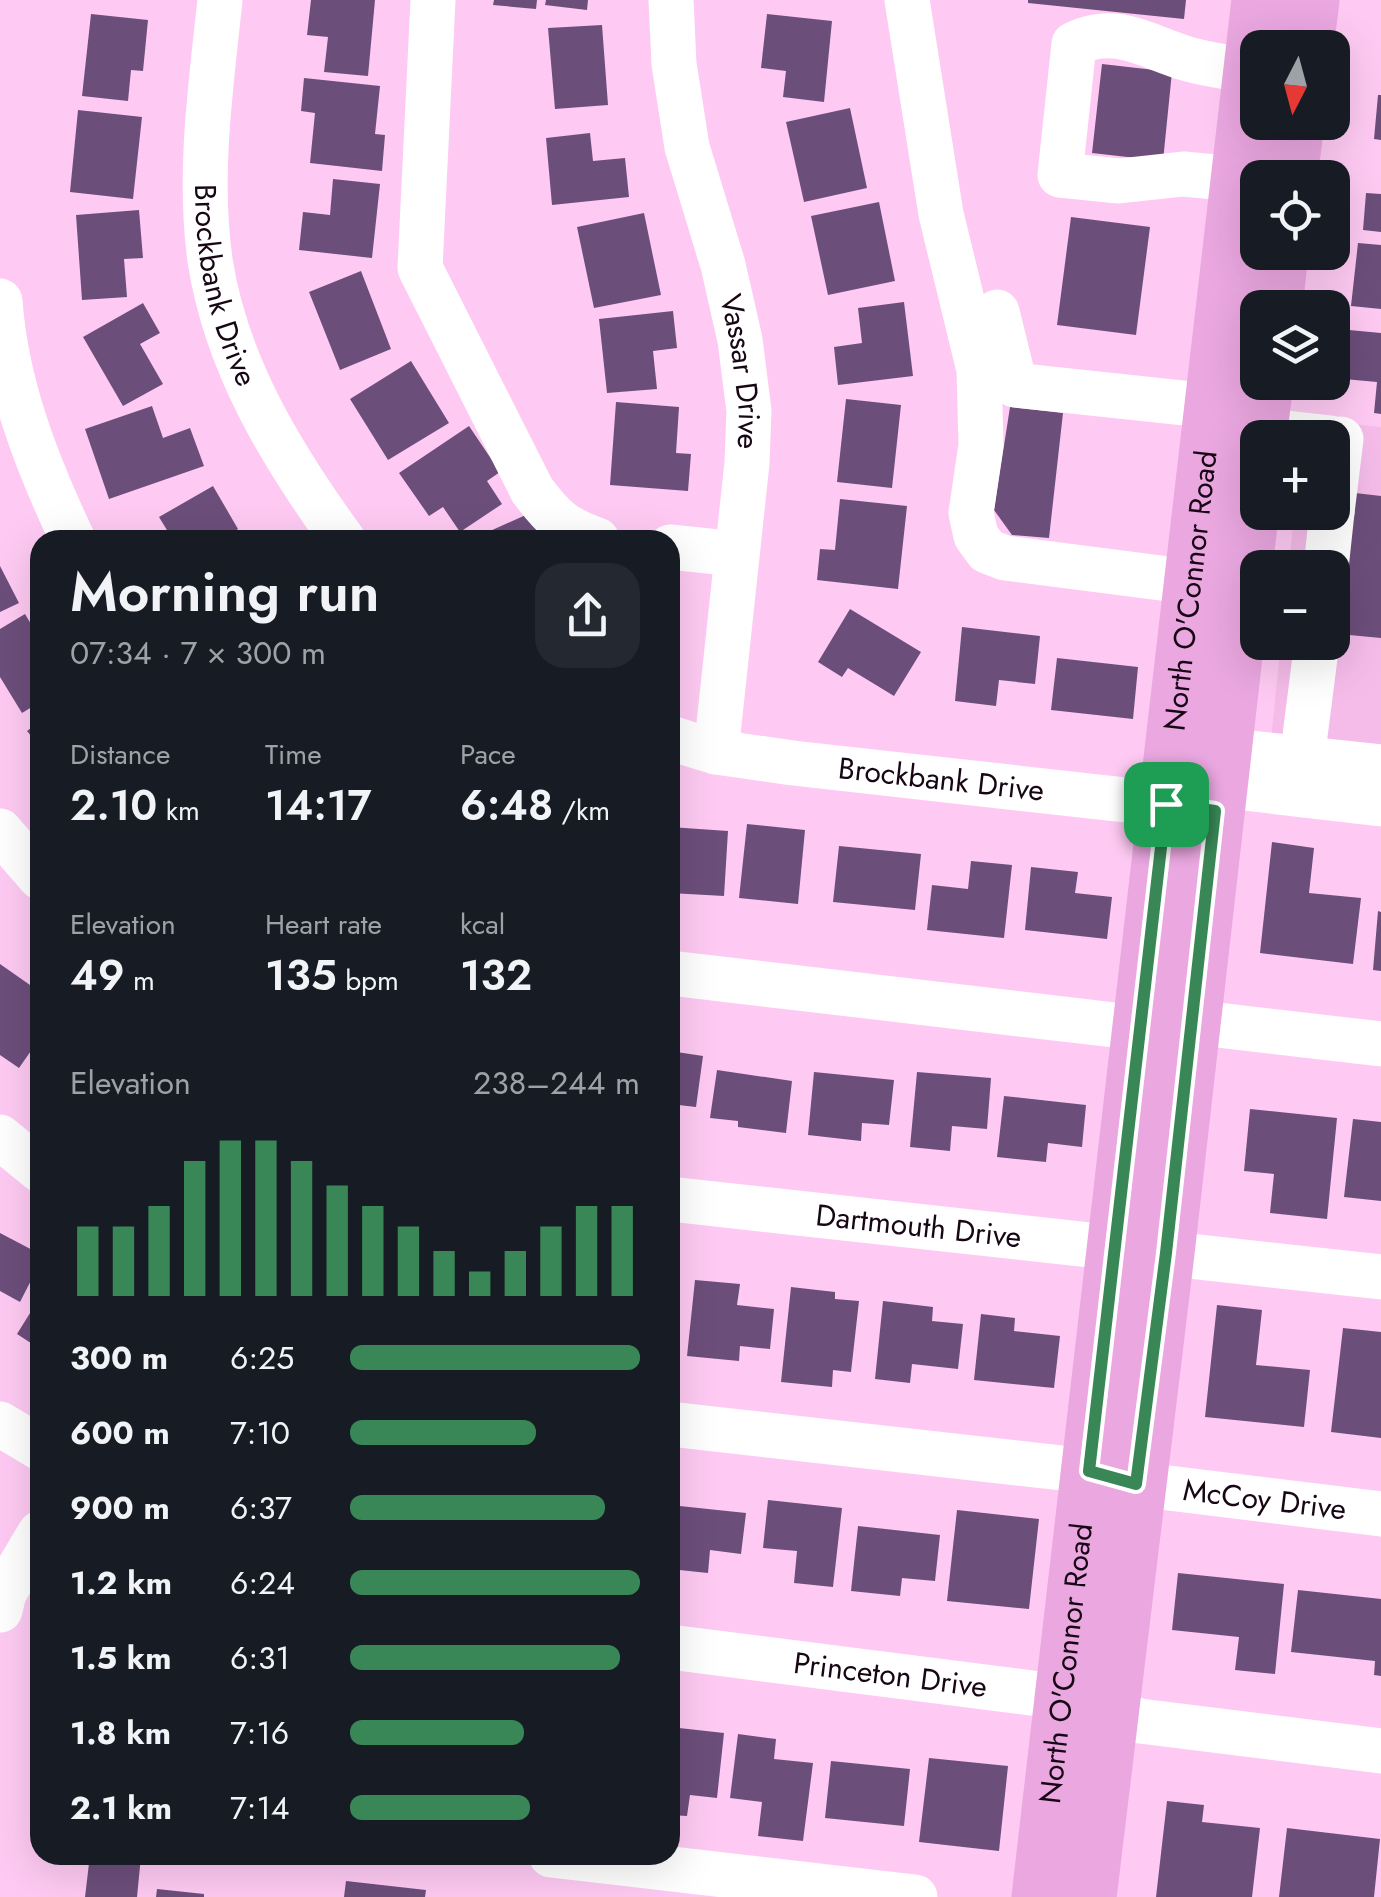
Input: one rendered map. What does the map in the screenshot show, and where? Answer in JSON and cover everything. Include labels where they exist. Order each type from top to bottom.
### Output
[{"type":"main road","name":"North O'Connor Road","points":[[1256,30],[1259,0]]},
{"type":"main road","points":[[1308,30],[1312,0]]},
{"type":"main road","name":"North O'Connor Road","points":[[1244,420],[1256,270]]},
{"type":"main road","name":"North O'Connor Road","points":[[1205,787],[1192,582],[1240,434]]},
{"type":"main road","name":"North O'Connor Road","points":[[1040,1897],[1086,1705],[1140,1250],[1158,1022],[1205,787],[1240,459]]},
{"type":"main road","name":"North O'Connor Road","points":[[1086,1705],[1088,1897]]},
{"type":"street","name":"Brockbank Drive","points":[[220,0],[206,159],[210,259],[228,337],[256,400],[291,468],[337,530]]},
{"type":"street","points":[[433,0],[420,268],[532,490],[552,517],[571,530]]},
{"type":"street","name":"Vassar Drive","points":[[671,0],[674,64],[686,146],[723,265],[740,340],[749,411],[716,752]]},
{"type":"street","points":[[906,0],[941,214],[980,370],[982,445],[971,514],[976,536],[987,552],[1005,558],[1192,582]]},
{"type":"street","points":[[1240,69],[1190,60],[1132,38],[1094,34],[1074,44],[1060,175],[1119,182],[1183,174],[1240,177]]},
{"type":"street","points":[[969,198],[1015,385],[1240,421]]},
{"type":"street","points":[[0,301],[8,364],[30,436],[69,530]]},
{"type":"street","points":[[680,548],[738,554]]},
{"type":"street","points":[[1302,759],[1314,660]]},
{"type":"street","name":"Brockbank Drive","points":[[680,741],[716,752],[812,766],[1205,787]]},
{"type":"street","points":[[1205,787],[1302,759],[1381,767]]},
{"type":"street","points":[[1205,787],[1381,804]]},
{"type":"street","points":[[0,831],[30,866]]},
{"type":"street","points":[[680,973],[1381,1044]]},
{"type":"street","points":[[0,1137],[30,1162]]},
{"type":"street","name":"Dartmouth Drive","points":[[680,1199],[1381,1277]]},
{"type":"street","points":[[0,1424],[30,1442]]},
{"type":"street","name":"McCoy Drive","points":[[680,1425],[1381,1514]]},
{"type":"street","points":[[0,1610],[4,1593],[30,1550]]},
{"type":"street","name":"Princeton Drive","points":[[680,1648],[1086,1705],[1140,1722],[1381,1751]]},
{"type":"street","points":[[638,1865],[915,1897]]},
{"type":"shaded area","points":[[1350,424],[1381,427],[1381,790],[1267,777],[1279,660],[1350,660],[1350,550],[1291,550],[1292,530],[1350,530]]},
{"type":"building","points":[[311,0],[375,0],[368,76],[324,72],[328,37],[307,35]]},
{"type":"building","points":[[494,0],[537,0],[536,9],[493,5]]},
{"type":"building","points":[[546,0],[588,0],[587,10],[545,5]]},
{"type":"building","points":[[1028,0],[1186,0],[1184,19]]},
{"type":"building","points":[[91,14],[148,20],[143,71],[131,70],[128,101],[82,96]]},
{"type":"building","points":[[767,14],[832,21],[824,102],[783,97],[786,71],[761,68]]},
{"type":"building","points":[[602,25],[608,105],[555,109],[548,28]]},
{"type":"building","points":[[1102,64],[1172,72],[1163,161],[1092,153]]},
{"type":"building","points":[[304,78],[380,86],[375,134],[385,135],[382,171],[310,163],[315,113],[301,111]]},
{"type":"building","points":[[1381,95],[1381,140],[1374,139]]},
{"type":"building","points":[[850,108],[867,188],[804,202],[786,122]]},
{"type":"building","points":[[78,110],[142,117],[133,199],[70,192]]},
{"type":"building","points":[[590,133],[593,161],[625,158],[629,197],[552,205],[546,138]]},
{"type":"building","points":[[333,179],[380,184],[372,258],[299,250],[303,212],[330,215]]},
{"type":"building","points":[[1366,193],[1381,194],[1381,232],[1363,230]]},
{"type":"building","points":[[879,202],[895,281],[828,295],[811,216]]},
{"type":"building","points":[[139,210],[143,258],[124,259],[127,297],[82,300],[76,215]]},
{"type":"building","points":[[644,213],[661,295],[594,308],[577,227]]},
{"type":"building","points":[[1071,217],[1150,227],[1136,335],[1057,325]]},
{"type":"building","points":[[1358,243],[1381,245],[1381,309],[1351,306]]},
{"type":"building","points":[[361,271],[391,349],[340,370],[309,292]]},
{"type":"building","points":[[904,302],[913,376],[838,385],[834,347],[862,343],[858,308]]},
{"type":"building","points":[[143,303],[160,333],[140,344],[163,384],[123,406],[83,337]]},
{"type":"building","points":[[673,311],[677,348],[653,351],[657,389],[607,393],[599,319]]},
{"type":"building","points":[[1350,330],[1381,333],[1381,414],[1374,413],[1377,382],[1350,380]]},
{"type":"building","points":[[411,361],[449,423],[388,460],[350,399]]},
{"type":"building","points":[[846,399],[901,405],[892,488],[837,482]]},
{"type":"building","points":[[616,402],[679,407],[676,453],[691,454],[688,491],[610,485]]},
{"type":"building","points":[[152,406],[163,438],[190,428],[204,466],[109,499],[85,429]]},
{"type":"building","points":[[1010,407],[1063,413],[1049,538],[1012,535],[994,510]]},
{"type":"building","points":[[469,426],[500,472],[487,481],[502,504],[459,530],[443,507],[429,516],[399,473]]},
{"type":"building","points":[[213,486],[238,529],[167,530],[159,517]]},
{"type":"building","points":[[1355,493],[1381,496],[1381,638],[1350,635],[1349,550]]},
{"type":"building","points":[[840,499],[907,506],[898,589],[817,580],[820,549],[835,550]]},
{"type":"building","points":[[539,509],[548,530],[492,530]]},
{"type":"building","points":[[0,566],[19,603],[0,612]]},
{"type":"building","points":[[850,609],[921,652],[894,696],[848,668],[842,677],[818,662]]},
{"type":"building","points":[[25,614],[30,622],[30,708],[22,713],[0,677],[0,629]]},
{"type":"building","points":[[962,627],[1040,636],[1035,684],[999,680],[996,706],[955,701]]},
{"type":"building","points":[[1057,658],[1138,667],[1133,719],[1051,710]]},
{"type":"building","points":[[747,824],[805,830],[798,904],[739,898]]},
{"type":"building","points":[[680,828],[728,831],[724,896],[680,894]]},
{"type":"building","points":[[1272,842],[1314,848],[1309,893],[1361,898],[1353,964],[1260,953]]},
{"type":"building","points":[[839,846],[921,854],[915,910],[833,902]]},
{"type":"building","points":[[971,861],[1012,865],[1004,938],[927,930],[932,885],[968,889]]},
{"type":"building","points":[[1031,867],[1078,872],[1075,893],[1112,897],[1107,939],[1025,930]]},
{"type":"building","points":[[1378,911],[1381,912],[1381,971],[1373,970]]},
{"type":"building","points":[[0,964],[30,985],[30,1052],[19,1068],[0,1055]]},
{"type":"building","points":[[680,1053],[703,1056],[696,1107],[680,1105]]},
{"type":"building","points":[[717,1070],[792,1081],[786,1133],[738,1127],[738,1121],[710,1118]]},
{"type":"building","points":[[814,1072],[894,1080],[889,1125],[862,1123],[861,1141],[808,1135]]},
{"type":"building","points":[[917,1072],[991,1078],[987,1129],[952,1126],[950,1151],[910,1147]]},
{"type":"building","points":[[1004,1096],[1086,1105],[1082,1147],[1048,1143],[1046,1162],[997,1157]]},
{"type":"building","points":[[1250,1109],[1337,1118],[1327,1219],[1270,1213],[1274,1174],[1244,1171]]},
{"type":"building","points":[[1353,1119],[1381,1122],[1381,1201],[1344,1197]]},
{"type":"building","points":[[0,1233],[30,1249],[30,1282],[20,1302],[0,1291]]},
{"type":"building","points":[[695,1280],[740,1284],[737,1305],[774,1309],[770,1349],[740,1346],[739,1361],[687,1356]]},
{"type":"building","points":[[791,1287],[835,1292],[835,1299],[859,1301],[851,1372],[833,1370],[832,1387],[781,1382]]},
{"type":"building","points":[[883,1301],[933,1307],[932,1321],[963,1324],[958,1369],[912,1364],[910,1383],[875,1379]]},
{"type":"building","points":[[1217,1305],[1262,1310],[1256,1365],[1310,1370],[1304,1427],[1205,1417]]},
{"type":"building","points":[[30,1313],[30,1342],[17,1334]]},
{"type":"building","points":[[981,1314],[1015,1318],[1014,1331],[1060,1336],[1054,1388],[974,1380]]},
{"type":"building","points":[[1343,1328],[1381,1332],[1381,1438],[1331,1432]]},
{"type":"building","points":[[768,1500],[842,1508],[833,1587],[794,1583],[797,1551],[763,1548]]},
{"type":"building","points":[[680,1506],[746,1513],[741,1554],[710,1550],[708,1573],[680,1570]]},
{"type":"building","points":[[957,1510],[1039,1519],[1029,1609],[947,1601]]},
{"type":"building","points":[[858,1526],[940,1535],[935,1581],[902,1578],[900,1596],[851,1591]]},
{"type":"building","points":[[1178,1573],[1284,1584],[1275,1674],[1235,1670],[1239,1637],[1172,1630]]},
{"type":"building","points":[[1298,1590],[1381,1599],[1381,1676],[1374,1675],[1375,1661],[1291,1652]]},
{"type":"building","points":[[680,1728],[724,1733],[717,1798],[690,1795],[687,1816],[680,1816]]},
{"type":"building","points":[[738,1734],[776,1739],[774,1759],[813,1763],[803,1841],[758,1836],[762,1802],[730,1798]]},
{"type":"building","points":[[929,1758],[1008,1766],[999,1851],[919,1842]]},
{"type":"building","points":[[831,1761],[910,1769],[904,1826],[825,1818]]},
{"type":"building","points":[[1167,1801],[1204,1805],[1202,1822],[1260,1828],[1252,1897],[1156,1897]]},
{"type":"building","points":[[1287,1828],[1380,1839],[1374,1897],[1279,1897]]},
{"type":"building","points":[[89,1865],[140,1865],[137,1897],[85,1897]]},
{"type":"building","points":[[346,1881],[426,1890],[425,1897],[344,1897]]},
{"type":"building","points":[[157,1889],[204,1894],[204,1897],[156,1897]]},
{"type":"route","points":[[1166,804],[1215,811],[1136,1484],[1089,1471],[1166,804]]}]
